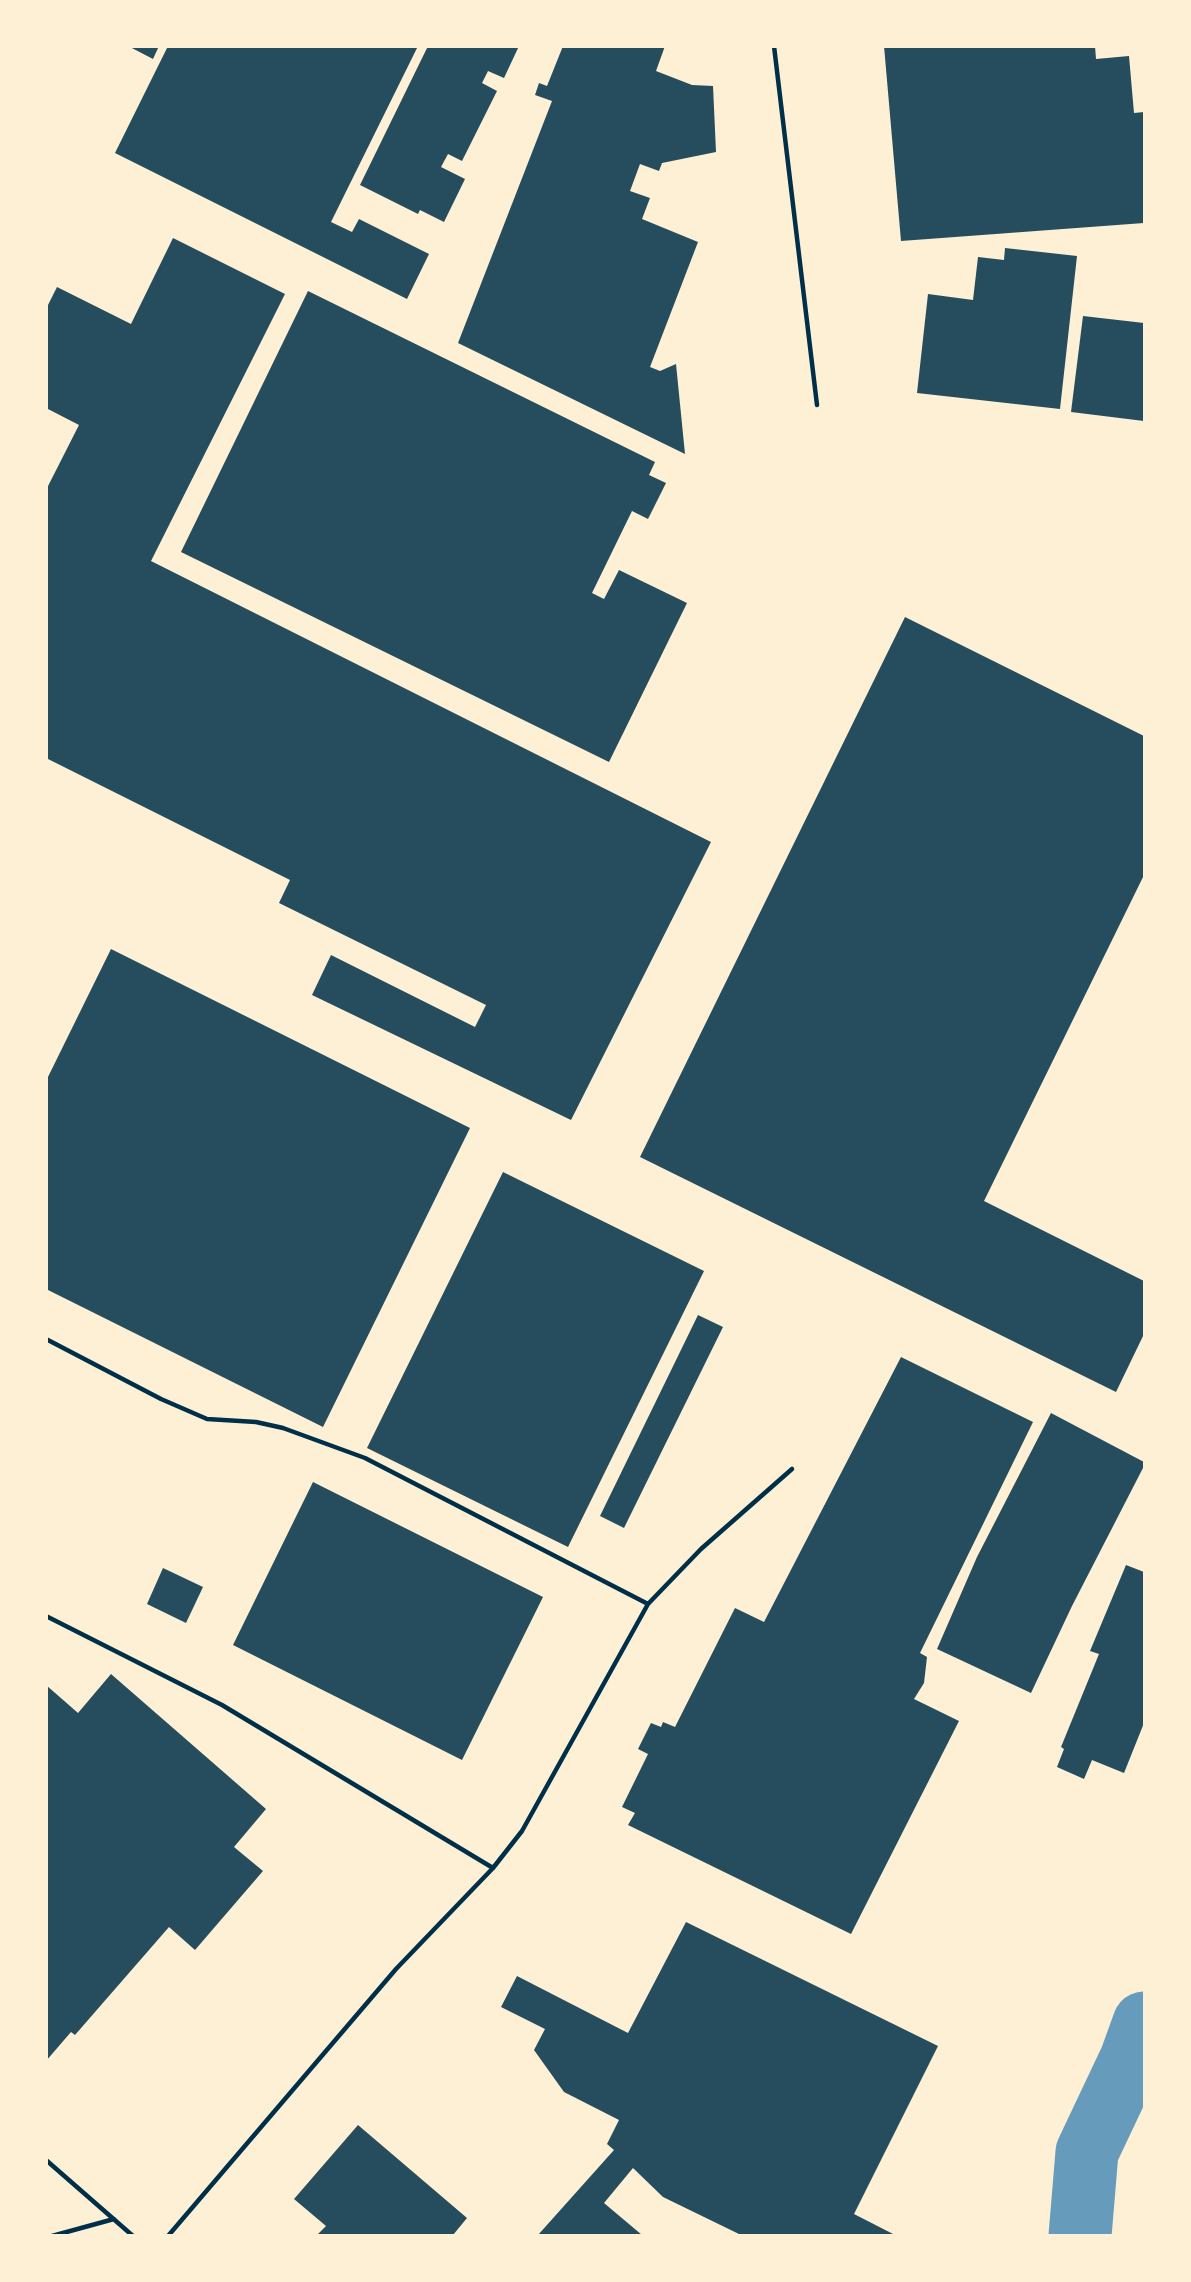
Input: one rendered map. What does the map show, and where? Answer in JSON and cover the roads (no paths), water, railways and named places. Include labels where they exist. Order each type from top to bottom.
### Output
[{"type":"lane","points":[[774,46],[817,405]]},
{"type":"lane","points":[[46,1339],[161,1399],[207,1419],[256,1422],[283,1428],[364,1458],[648,1604]]},
{"type":"lane","points":[[168,2235],[396,1970],[493,1868],[522,1831],[648,1604],[701,1549],[792,1470]]},
{"type":"lane","points":[[46,1616],[222,1705],[493,1868]]},
{"type":"lane","points":[[46,2160],[133,2235]]},
{"type":"lane","points":[[52,2235],[114,2219]]},
{"type":"waterway","points":[[1080,2236],[1087,2152],[1131,2059],[1144,2023]]}]
